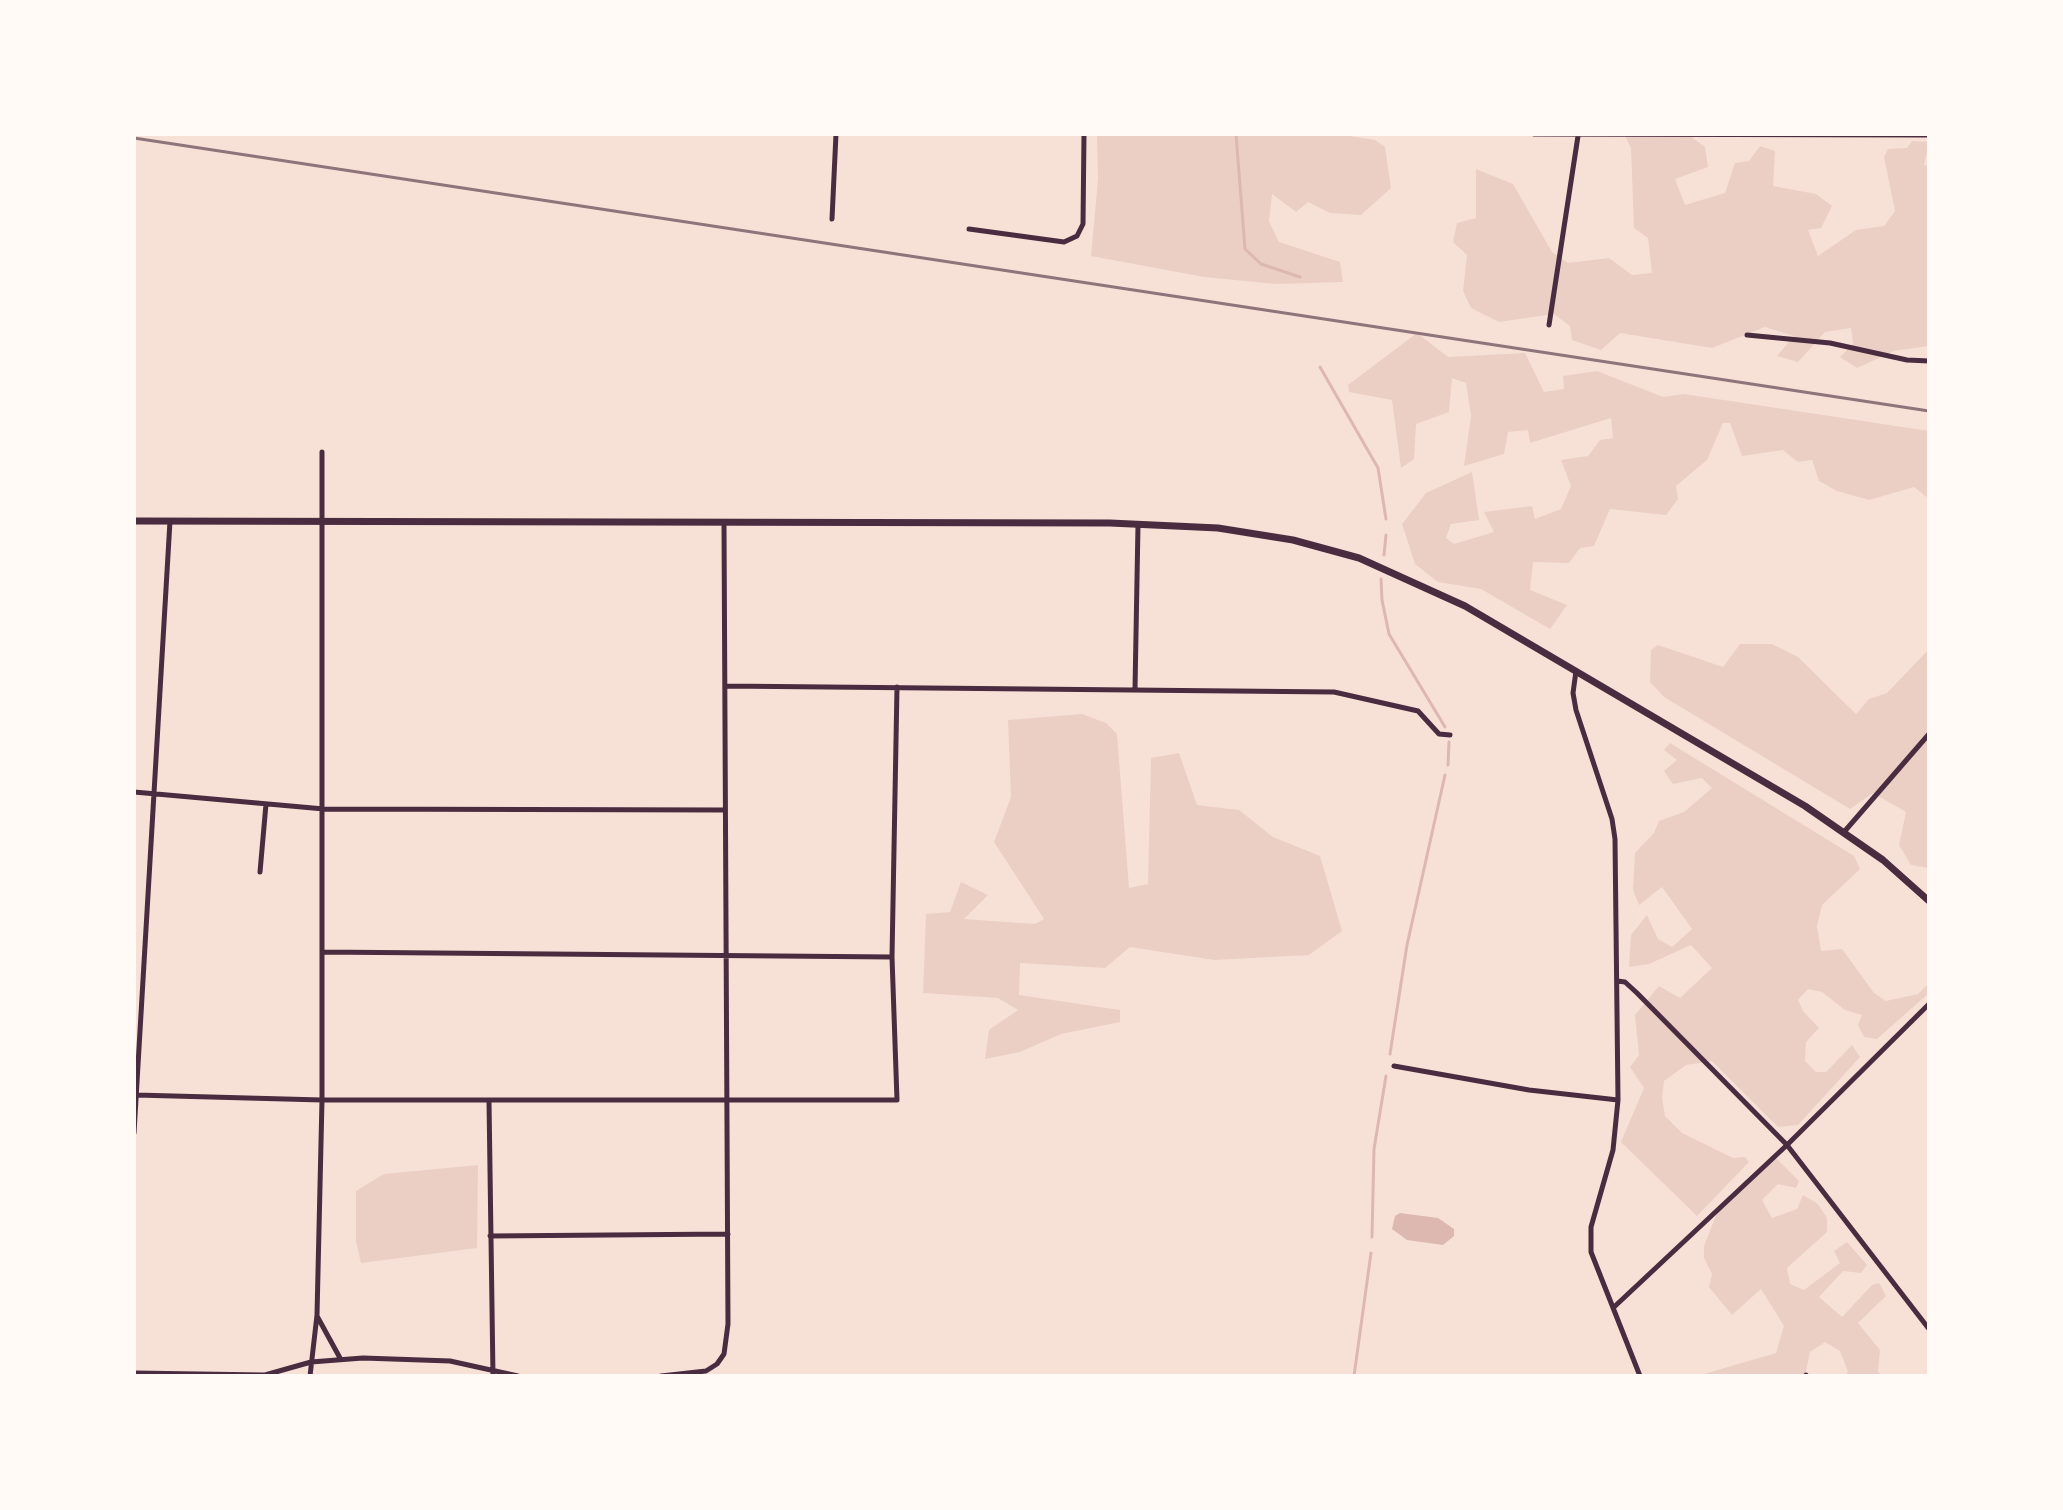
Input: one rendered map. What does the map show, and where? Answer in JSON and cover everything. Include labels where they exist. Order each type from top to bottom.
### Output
[{"type":"main road","points":[[134,521],[1138,524],[1254,532],[1359,558],[1431,588],[1844,832],[1929,901]]},
{"type":"street","points":[[832,219],[836,134]]},
{"type":"street","points":[[969,229],[1064,242],[1077,236],[1083,224],[1084,134]]},
{"type":"street","points":[[1534,134],[1929,135]]},
{"type":"street","points":[[1549,325],[1578,135]]},
{"type":"street","points":[[1747,335],[1830,343],[1907,360],[1929,361]]},
{"type":"street","points":[[310,1376],[317,1315],[322,1100],[322,452]]},
{"type":"street","points":[[134,1133],[170,521]]},
{"type":"street","points":[[661,1376],[706,1371],[724,1354],[728,1234],[728,956],[724,524]]},
{"type":"street","points":[[1135,689],[1138,524]]},
{"type":"street","points":[[1576,671],[1573,693],[1576,710],[1612,819],[1615,839],[1618,1100],[1613,1150],[1590,1239],[1591,1252],[1640,1376]]},
{"type":"street","points":[[725,686],[1334,692],[1418,711],[1439,734],[1450,735]]},
{"type":"street","points":[[136,1095],[322,1100],[897,1100],[892,957],[897,687]]},
{"type":"street","points":[[1844,832],[1929,734]]},
{"type":"street","points":[[134,792],[324,809],[725,810]]},
{"type":"street","points":[[260,872],[266,804]]},
{"type":"street","points":[[322,952],[892,957]]},
{"type":"street","points":[[1617,981],[1625,982],[1637,993],[1787,1145],[1929,1329]]},
{"type":"street","points":[[1613,1308],[1787,1145],[1929,1004]]},
{"type":"street","points":[[1394,1066],[1529,1090],[1618,1100]]},
{"type":"street","points":[[489,1101],[493,1376]]},
{"type":"street","points":[[490,1236],[728,1234]]},
{"type":"street","points":[[317,1315],[340,1358]]},
{"type":"street","points":[[134,1373],[265,1375],[311,1362],[340,1358],[450,1361],[518,1376]]},
{"type":"shaded area","points":[[1097,134],[1337,134],[1375,140],[1385,147],[1391,188],[1361,215],[1330,213],[1308,202],[1296,212],[1272,194],[1269,221],[1279,242],[1340,262],[1343,282],[1275,284],[1204,277],[1091,256],[1098,179]]},
{"type":"shaded area","points":[[1624,134],[1689,135],[1705,147],[1708,167],[1675,179],[1685,205],[1725,193],[1735,163],[1749,161],[1760,146],[1775,151],[1773,186],[1816,194],[1832,206],[1821,228],[1808,230],[1818,256],[1856,230],[1884,226],[1895,211],[1884,157],[1888,149],[1907,148],[1912,141],[1929,142],[1924,165],[1929,166],[1929,346],[1894,351],[1857,368],[1840,357],[1853,344],[1851,328],[1825,332],[1798,362],[1777,356],[1794,336],[1765,327],[1712,348],[1620,333],[1601,350],[1572,340],[1570,326],[1554,314],[1499,322],[1471,308],[1463,291],[1467,255],[1453,242],[1457,223],[1476,218],[1476,169],[1513,184],[1552,252],[1568,263],[1609,258],[1632,275],[1652,273],[1648,238],[1634,228],[1631,148]]},
{"type":"shaded area","points":[[1417,333],[1448,357],[1525,353],[1544,392],[1564,389],[1563,376],[1597,371],[1663,397],[1684,394],[1929,431],[1929,499],[1914,487],[1869,500],[1837,491],[1819,481],[1812,460],[1798,462],[1783,450],[1742,456],[1730,423],[1723,423],[1707,460],[1676,486],[1678,499],[1666,515],[1610,509],[1594,546],[1580,548],[1569,563],[1533,562],[1530,590],[1567,605],[1550,629],[1481,589],[1438,582],[1415,564],[1402,524],[1426,493],[1472,472],[1479,520],[1451,524],[1446,538],[1454,544],[1494,532],[1484,512],[1532,506],[1535,519],[1561,509],[1571,486],[1561,460],[1588,456],[1600,440],[1613,438],[1611,418],[1530,443],[1528,430],[1508,432],[1504,454],[1464,466],[1471,416],[1466,383],[1452,378],[1449,412],[1416,424],[1414,459],[1401,468],[1392,400],[1349,392],[1348,385]]},
{"type":"shaded area","points":[[1740,644],[1772,644],[1798,657],[1856,714],[1869,699],[1887,693],[1929,649],[1929,868],[1911,865],[1899,845],[1906,812],[1873,793],[1850,809],[1664,697],[1650,682],[1651,650],[1658,645],[1723,667]]},
{"type":"shaded area","points":[[1082,714],[1106,723],[1117,734],[1129,888],[1148,884],[1151,758],[1179,753],[1197,805],[1239,810],[1273,837],[1320,856],[1342,931],[1309,955],[1214,960],[1130,947],[1105,968],[1020,963],[1019,995],[1120,1010],[1120,1022],[1061,1034],[1020,1052],[985,1059],[989,1030],[1018,1010],[998,998],[923,993],[926,914],[950,912],[961,882],[988,895],[964,919],[1035,924],[1044,919],[994,842],[1011,797],[1008,720]]},
{"type":"shaded area","points":[[1670,743],[1854,856],[1860,869],[1822,905],[1817,926],[1821,951],[1842,949],[1874,993],[1886,1001],[1918,994],[1929,983],[1929,993],[1877,1039],[1864,1037],[1858,1025],[1862,1015],[1845,1010],[1822,992],[1808,989],[1798,1000],[1803,1011],[1819,1028],[1806,1042],[1805,1061],[1816,1072],[1826,1072],[1852,1045],[1860,1057],[1798,1125],[1778,1127],[1712,1061],[1686,1065],[1664,1081],[1662,1098],[1665,1116],[1682,1133],[1733,1158],[1745,1157],[1749,1162],[1697,1216],[1621,1142],[1644,1088],[1630,1067],[1639,1055],[1635,1015],[1659,986],[1680,998],[1712,968],[1691,945],[1649,964],[1629,967],[1631,935],[1647,915],[1658,939],[1672,947],[1692,929],[1662,887],[1639,905],[1633,890],[1635,853],[1654,833],[1659,821],[1684,812],[1712,788],[1702,778],[1673,784],[1664,771],[1677,760],[1664,750]]},
{"type":"shaded area","points":[[1775,1157],[1799,1181],[1796,1188],[1778,1184],[1762,1200],[1772,1218],[1797,1209],[1803,1195],[1818,1204],[1827,1218],[1827,1232],[1787,1268],[1790,1284],[1804,1290],[1840,1263],[1834,1251],[1847,1242],[1867,1265],[1861,1273],[1843,1271],[1819,1297],[1842,1317],[1872,1285],[1879,1283],[1886,1296],[1858,1323],[1880,1350],[1878,1372],[1884,1376],[1844,1376],[1848,1372],[1840,1351],[1825,1342],[1810,1352],[1805,1376],[1697,1376],[1776,1353],[1784,1326],[1761,1289],[1732,1315],[1709,1287],[1712,1274],[1704,1258],[1704,1246],[1719,1208]]},
{"type":"shaded area","points":[[478,1165],[477,1248],[361,1263],[356,1242],[356,1191],[384,1174]]},
{"type":"shaded area","points":[[1400,1213],[1438,1218],[1454,1229],[1454,1236],[1443,1245],[1407,1240],[1392,1229],[1395,1216]]},
{"type":"waterway","points":[[1236,134],[1245,249],[1261,264],[1300,277]]},
{"type":"waterway","points":[[1320,367],[1378,468],[1386,519]]},
{"type":"waterway","points":[[1384,555],[1386,535]]},
{"type":"waterway","points":[[1381,579],[1389,634],[1445,727]]},
{"type":"waterway","points":[[1448,765],[1449,742]]},
{"type":"waterway","points":[[1390,1054],[1407,945],[1445,775]]},
{"type":"waterway","points":[[1372,1237],[1374,1149],[1386,1076]]},
{"type":"waterway","points":[[1354,1376],[1371,1253]]},
{"type":"railway","points":[[134,138],[1929,411]]}]
